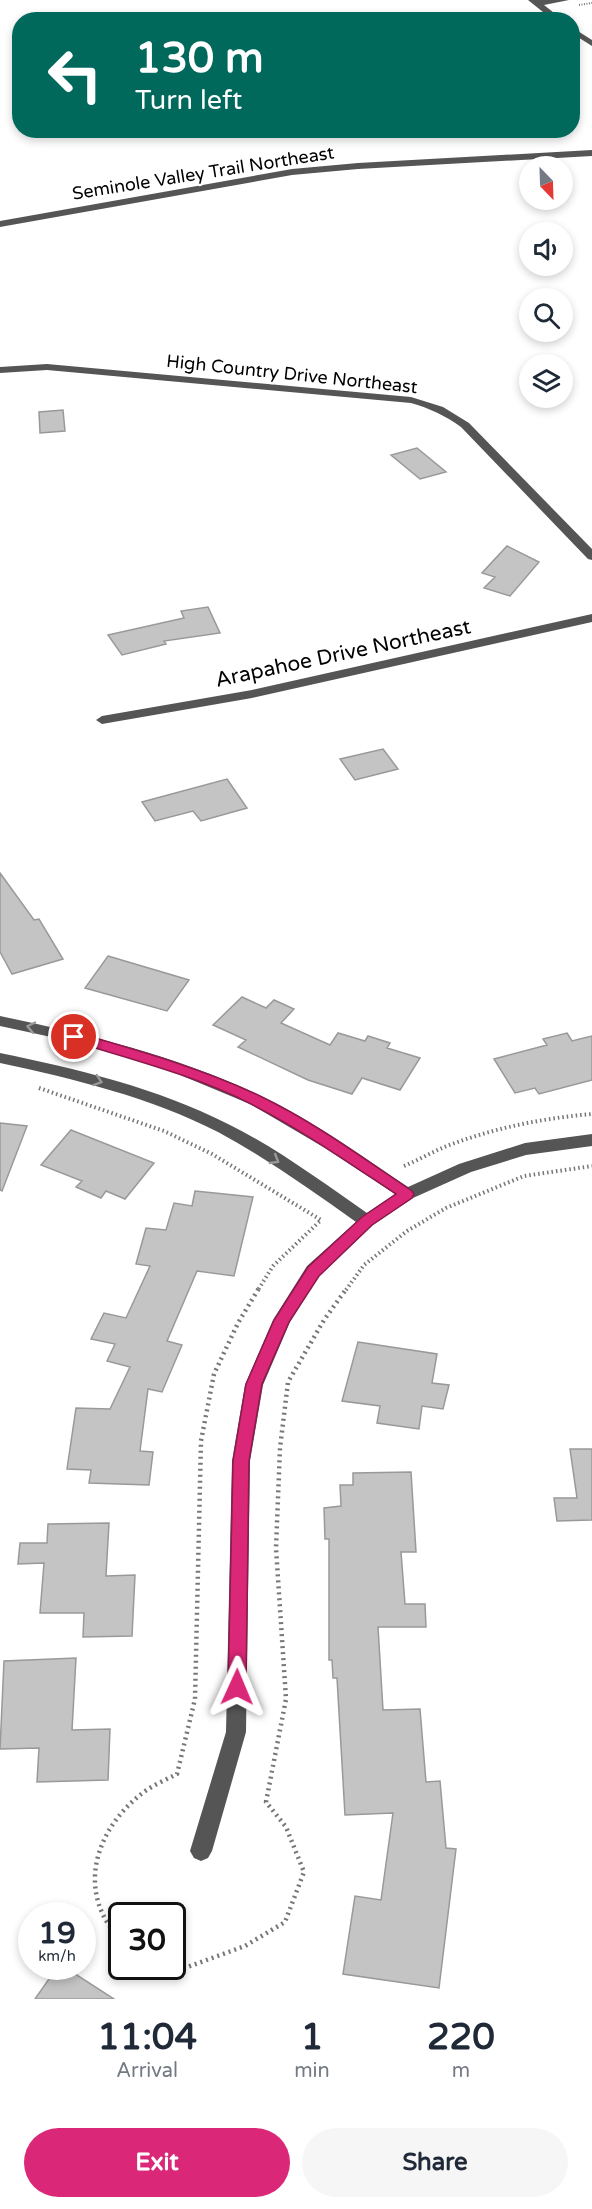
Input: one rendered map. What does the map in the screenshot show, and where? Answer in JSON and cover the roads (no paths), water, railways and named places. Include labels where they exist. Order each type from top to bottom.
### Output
[{"type":"street","points":[[535,2],[565,0]]},
{"type":"street","points":[[535,2],[548,12]]},
{"type":"street","name":"Seminole Valley Trail Northeast","points":[[0,224],[292,172],[358,166],[592,153]]},
{"type":"street","name":"High Country Drive Northeast","points":[[0,370],[47,367],[411,400],[430,405],[449,413],[465,425],[592,556]]},
{"type":"street","name":"Arapahoe Drive Northeast","points":[[102,720],[252,694],[592,618]]},
{"type":"street","points":[[0,1021],[95,1041],[178,1068],[256,1100],[331,1144],[407,1194]]},
{"type":"street","points":[[0,1058],[72,1072],[155,1100],[222,1128],[297,1173],[367,1221]]},
{"type":"street","points":[[201,1851],[236,1732],[241,1461],[254,1384],[282,1320],[313,1271],[367,1221],[407,1194],[465,1168],[525,1149],[592,1140]]}]
